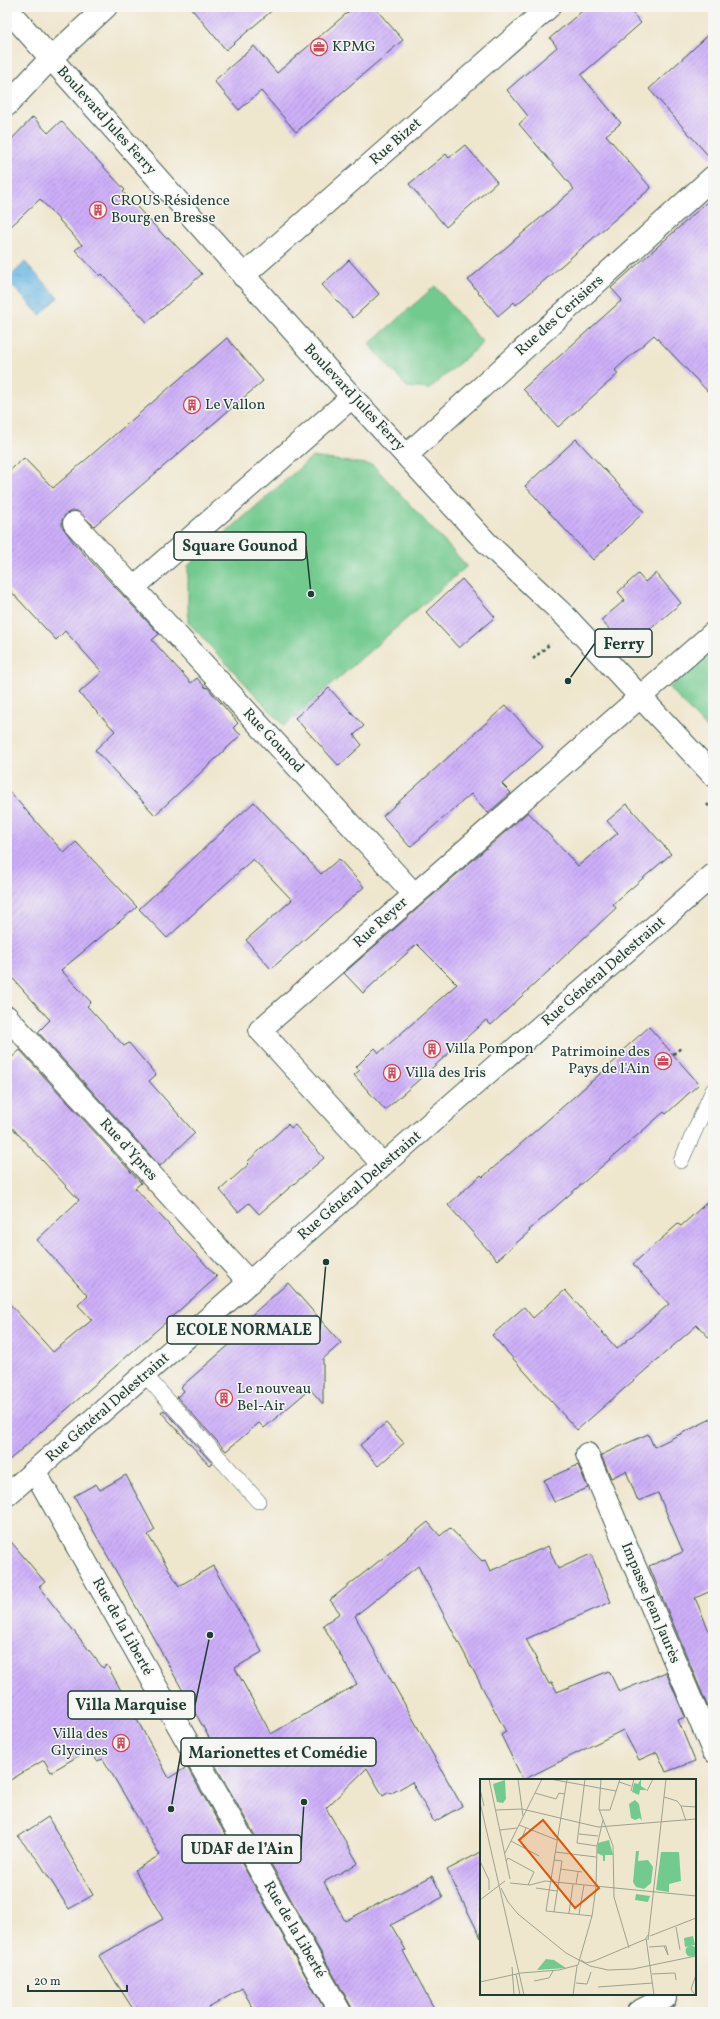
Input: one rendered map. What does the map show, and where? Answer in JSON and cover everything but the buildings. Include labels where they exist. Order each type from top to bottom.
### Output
[{"type":"street","points":[[7,105],[50,59],[106,7]]},
{"type":"street","name":"Rue Bizet","points":[[243,276],[549,7]]},
{"type":"street","name":"Boulevard Jules Ferry","points":[[7,9],[352,397],[487,543],[566,617],[594,649],[713,775]]},
{"type":"street","name":"Rue des Cerisiers","points":[[407,455],[713,177]]},
{"type":"street","points":[[133,588],[352,397]]},
{"type":"street","name":"Rue Gounod","points":[[74,523],[414,894]]},
{"type":"street","name":"Rue Reyer","points":[[383,1165],[260,1030],[713,633]]},
{"type":"street","name":"Rue Général Delestraint","points":[[7,1495],[713,875]]},
{"type":"street","name":"Rue d'Ypres","points":[[7,1017],[250,1283]]},
{"type":"street","name":"Impasse Jean Jaurès","points":[[587,1454],[713,1751]]},
{"type":"street","name":"Rue de la Liberté","points":[[35,1472],[340,2012]]},
{"type":"street","points":[[638,2012],[665,1998]]},
{"type":"lane","points":[[681,1161],[713,1090]]},
{"type":"lane","points":[[144,1376],[258,1501]]},
{"type":"path","points":[[534,659],[557,638]]},
{"type":"path","points":[[673,1054],[681,1048]]},
{"type":"green space","points":[[435,286],[483,343],[429,389],[407,387],[369,344]]},
{"type":"green space","points":[[312,457],[373,465],[467,566],[284,726],[188,622],[188,566]]},
{"type":"green space","points":[[713,650],[713,735],[669,688]]},
{"type":"water","points":[[25,262],[58,298],[40,315],[7,280]]},
{"type":"place","name":"KPMG","points":[[319,47]]},
{"type":"place","name":"CROUS Résidence Bourg en Bresse","points":[[98,210]]},
{"type":"place","name":"Le Vallon","points":[[192,405]]},
{"type":"place","name":"Square Gounod","points":[[311,594]]},
{"type":"place","name":"Ferry","points":[[568,681]]},
{"type":"place","name":"Villa Pompon","points":[[432,1049]]},
{"type":"place","name":"Patrimoine des Pays de l'Ain","points":[[663,1061]]},
{"type":"place","name":"Villa des Iris","points":[[392,1073]]},
{"type":"place","name":"ECOLE NORMALE","points":[[326,1262]]},
{"type":"place","name":"Le nouveau Bel-Air","points":[[224,1398]]},
{"type":"place","name":"Villa Marquise","points":[[210,1635]]},
{"type":"place","name":"Villa des Glycines","points":[[121,1743]]},
{"type":"place","name":"UDAF de l’Ain","points":[[304,1802]]},
{"type":"place","name":"Marionettes et Comédie","points":[[171,1809]]}]
